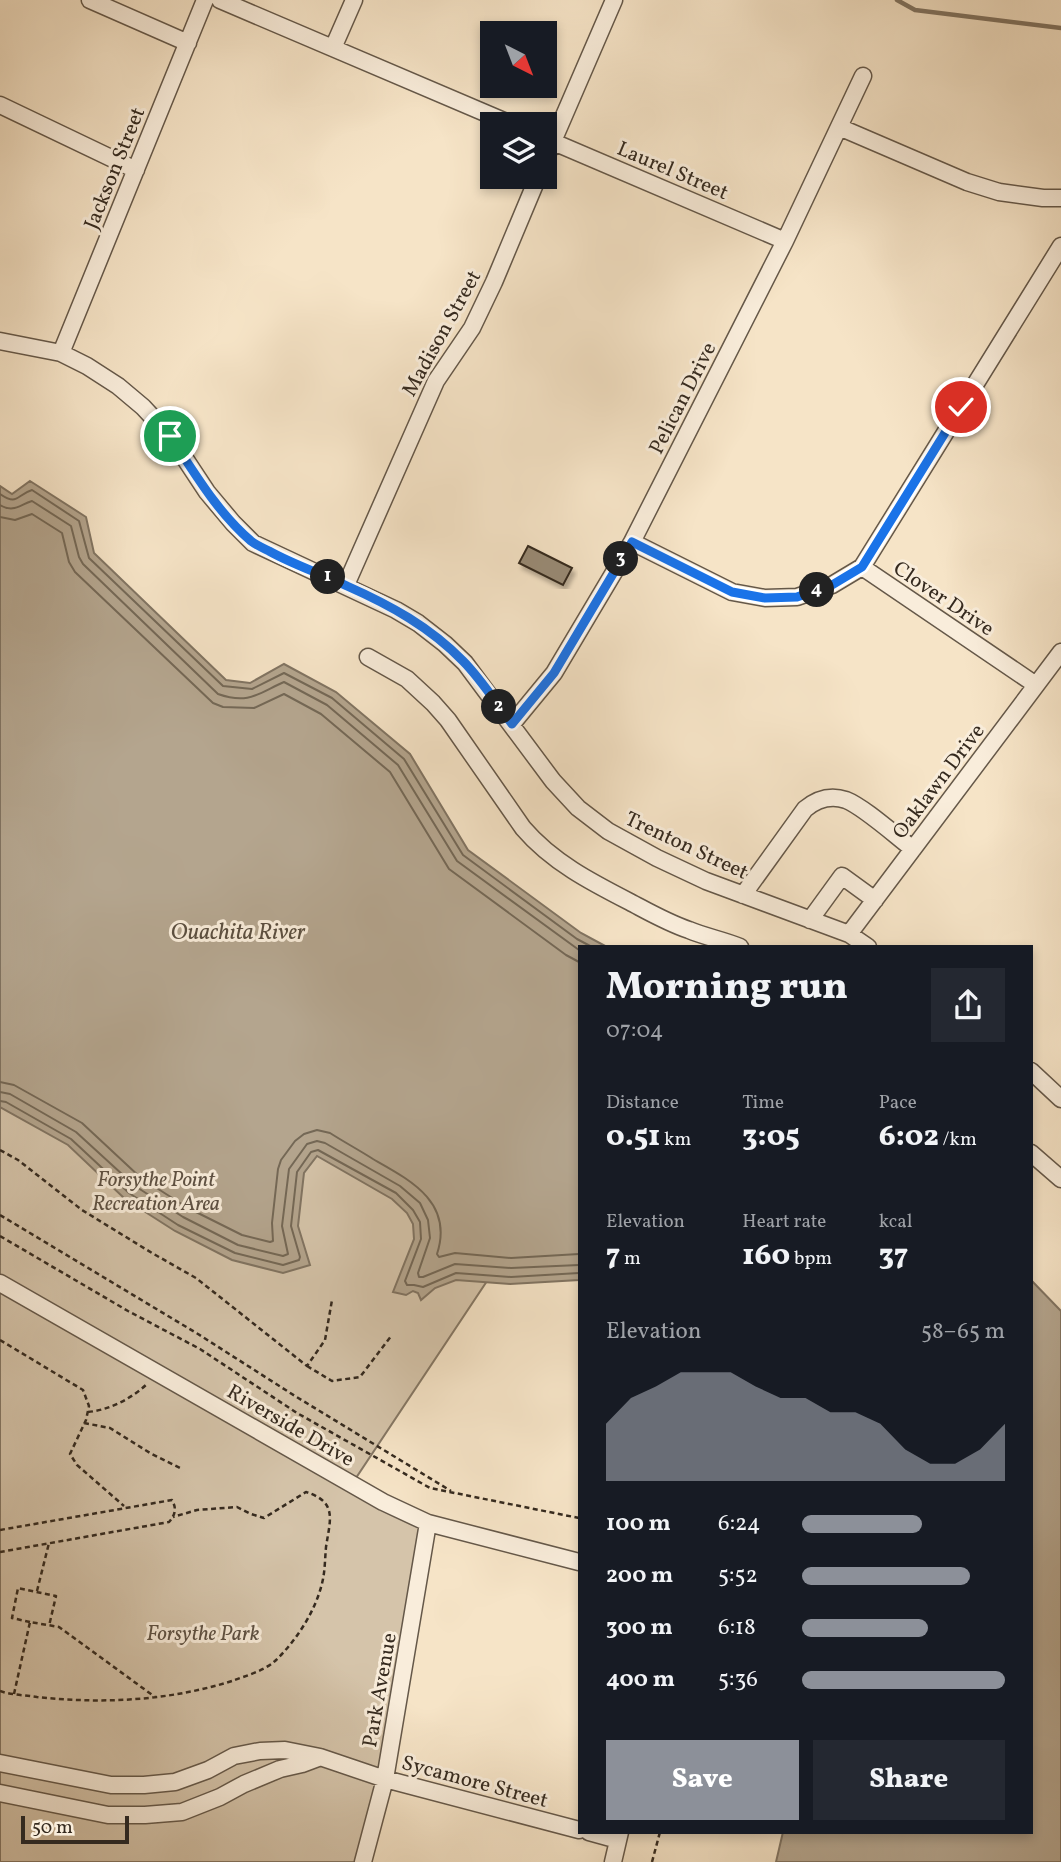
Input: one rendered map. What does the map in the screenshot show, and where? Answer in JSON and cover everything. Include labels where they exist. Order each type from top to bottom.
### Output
[{"type":"street","points":[[90,0],[188,43]]},
{"type":"street","name":"Jackson Street","points":[[61,353],[205,0]]},
{"type":"street","points":[[220,0],[483,112]]},
{"type":"street","points":[[333,48],[354,0]]},
{"type":"street","points":[[557,123],[614,0]]},
{"type":"street","name":"Pelican Drive","points":[[512,724],[554,673],[632,542],[785,241],[863,76]]},
{"type":"street","points":[[0,105],[136,170]]},
{"type":"street","points":[[839,127],[967,182],[999,192],[1061,198]]},
{"type":"street","name":"Laurel Street","points":[[557,143],[785,241]]},
{"type":"street","name":"Madison Street","points":[[346,585],[436,381],[472,328],[533,189]]},
{"type":"street","points":[[862,567],[1061,246]]},
{"type":"street","name":"Trenton Street","points":[[0,341],[61,353],[118,386],[143,407],[170,436],[208,492],[253,543],[396,610],[445,644],[465,663],[553,781],[578,808],[608,831],[706,881],[849,934],[865,945]]},
{"type":"street","name":"Clover Drive","points":[[632,542],[732,592],[765,598],[797,597],[832,585],[862,567],[1036,685]]},
{"type":"street","name":"Oaklawn Drive","points":[[849,934],[1061,652]]},
{"type":"street","points":[[368,657],[407,679],[433,703],[448,720],[523,828],[559,862],[663,919],[734,945]]},
{"type":"street","points":[[743,895],[805,808],[814,801],[830,798],[847,800],[913,849]]},
{"type":"street","points":[[810,920],[842,876],[875,901]]},
{"type":"street","points":[[1033,1073],[1061,1099]]},
{"type":"street","points":[[1033,1155],[1061,1179]]},
{"type":"street","name":"Riverside Drive","points":[[0,1283],[383,1502],[428,1523],[578,1562]]},
{"type":"street","name":"Park Avenue","points":[[363,1862],[385,1779],[428,1523]]},
{"type":"street","name":"Sycamore Street","points":[[3,1763],[111,1786],[175,1782],[208,1770],[234,1756],[285,1750],[320,1757],[385,1779],[578,1830]]},
{"type":"street","points":[[3,1763],[1,1793],[108,1815],[145,1815],[182,1812],[280,1769],[320,1757]]},
{"type":"street","points":[[122,1815],[129,1785]]},
{"type":"street","points":[[612,1862],[619,1836]]},
{"type":"path","points":[[0,1150],[18,1160],[82,1210],[196,1278],[307,1366],[332,1381],[360,1377],[392,1335]]},
{"type":"path","points":[[0,1215],[455,1493]]},
{"type":"path","points":[[0,1236],[128,1311],[200,1349],[297,1413],[430,1488],[578,1518]]},
{"type":"path","points":[[307,1366],[326,1340],[332,1300]]},
{"type":"path","points":[[0,1340],[83,1390],[89,1406],[88,1412],[70,1454],[77,1465],[126,1508]]},
{"type":"path","points":[[88,1412],[130,1398],[149,1382]]},
{"type":"path","points":[[84,1423],[110,1428],[180,1468]]},
{"type":"path","points":[[0,1691],[58,1699],[129,1701],[215,1686],[245,1676],[273,1662],[296,1636],[312,1610],[323,1579],[330,1524],[328,1507],[320,1496],[306,1492],[264,1518],[237,1507],[197,1510],[173,1517]]},
{"type":"path","points":[[0,1531],[172,1500],[176,1507],[169,1522],[0,1552]]},
{"type":"path","points":[[37,1592],[49,1543]]},
{"type":"path","points":[[49,1626],[56,1596],[18,1588],[12,1618],[30,1622],[49,1626],[59,1628],[155,1697]]},
{"type":"path","points":[[14,1694],[30,1622]]},
{"type":"path","points":[[652,1862],[659,1834]]},
{"type":"green space","points":[[0,910],[515,1239],[354,1481],[428,1523],[364,1862],[0,1862]]},
{"type":"water","name":"Ouachita River","points":[[30,481],[86,517],[94,553],[226,680],[250,683],[284,664],[336,692],[410,754],[468,850],[581,933],[603,945],[578,945],[578,1280],[510,1284],[456,1280],[435,1288],[421,1300],[418,1293],[413,1291],[406,1295],[393,1292],[414,1239],[413,1224],[407,1213],[392,1199],[317,1156],[304,1173],[298,1226],[310,1265],[283,1273],[232,1260],[175,1231],[125,1199],[68,1145],[0,1107],[0,486],[12,494]]},
{"type":"water","points":[[1033,1282],[1061,1311],[1061,1862],[776,1862],[783,1834],[1033,1834]]},
{"type":"building","points":[[528,546],[572,568],[563,585],[519,563]]},
{"type":"waterway","points":[[897,0],[915,10],[1061,28]]},
{"type":"route","points":[[170,436],[208,492],[253,543],[346,585],[418,623],[465,663],[512,724],[554,673],[632,542],[732,592],[765,598],[797,597],[832,585],[862,567],[961,407]]},
{"type":"park label","name":"Forsythe Point Recreation Area","points":[[156,1191]]},
{"type":"park label","name":"Forsythe Park","points":[[203,1633]]}]
